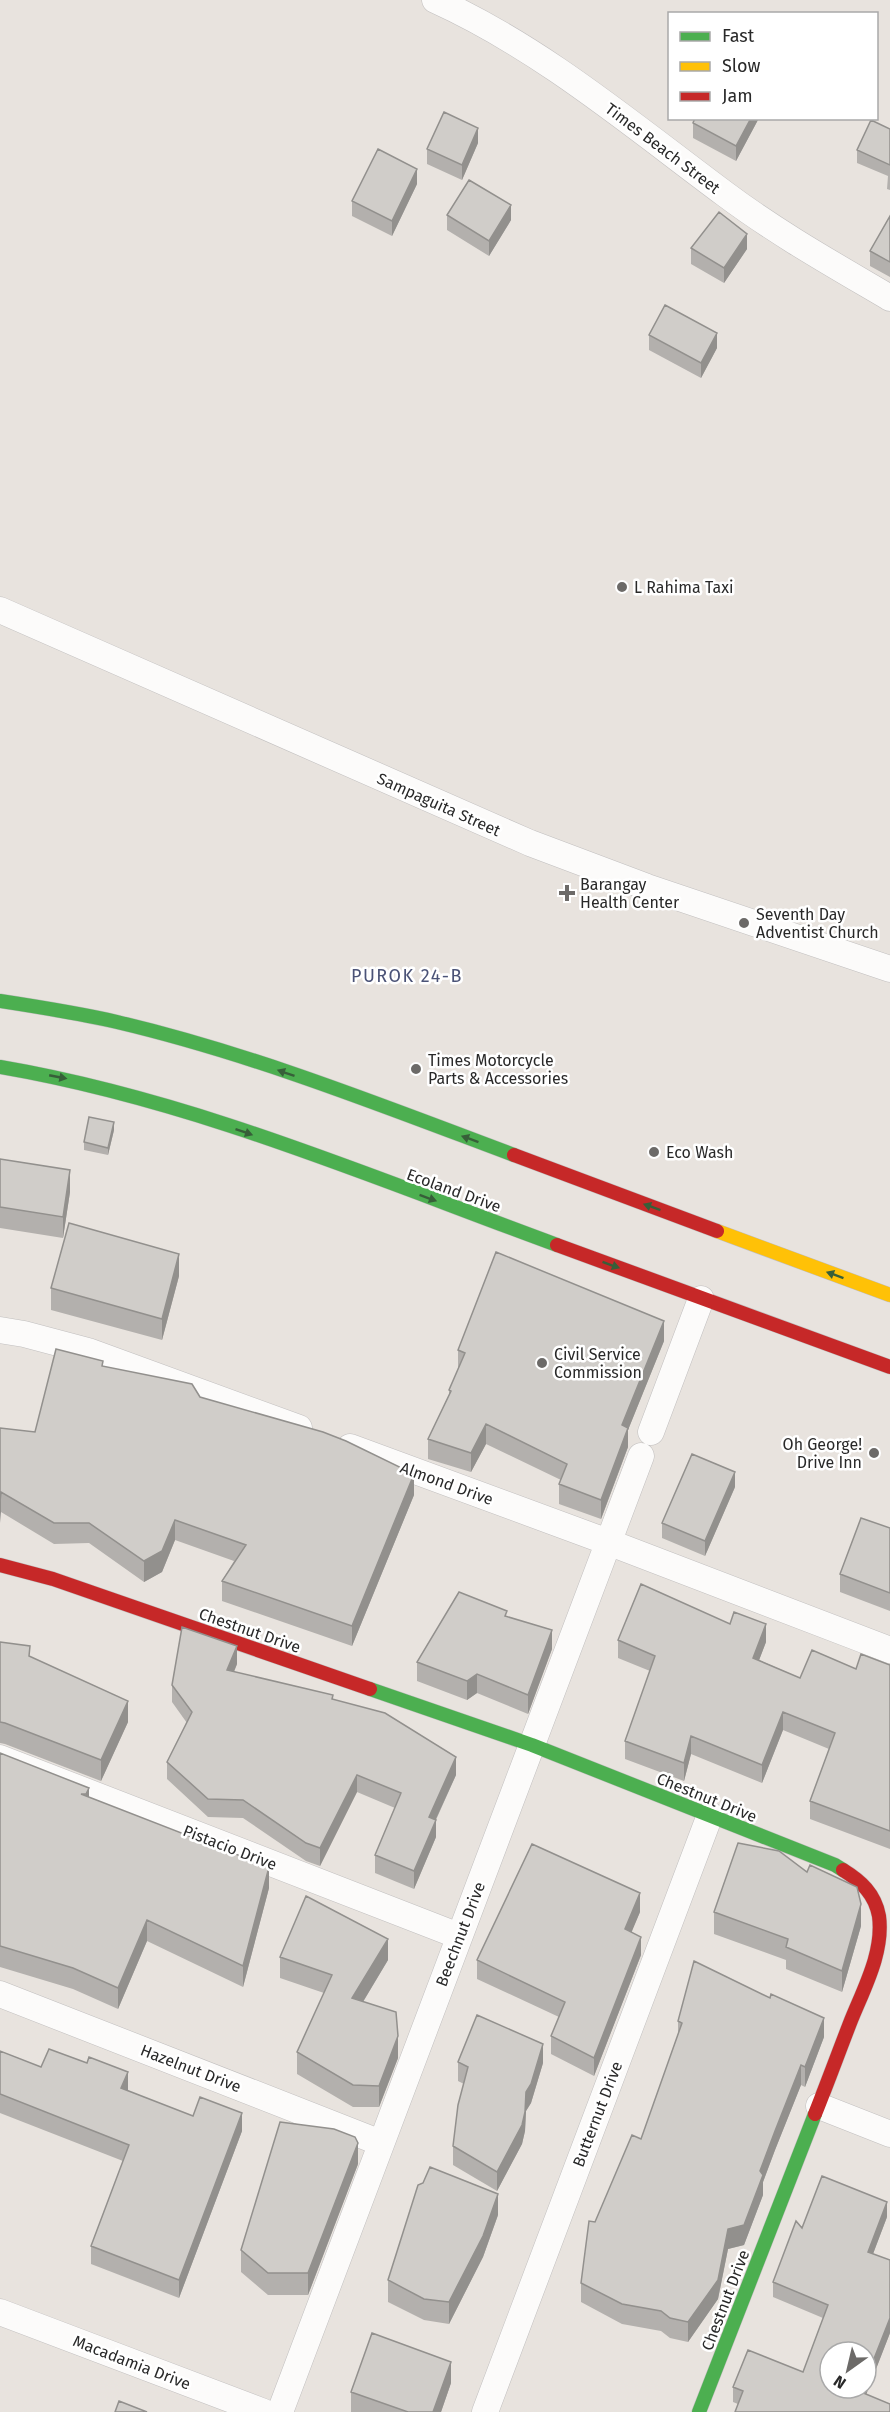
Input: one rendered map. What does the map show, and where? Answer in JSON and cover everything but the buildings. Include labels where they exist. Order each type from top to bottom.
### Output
[{"type":"main road","points":[[0,1001],[125,1023],[177,1037],[369,1101],[890,1295]]},
{"type":"main road","name":"Ecoland Drive","points":[[0,1067],[87,1082],[162,1103],[890,1367]]},
{"type":"main road","name":"Chestnut Drive","points":[[0,1565],[53,1579],[532,1745],[835,1865],[863,1884],[878,1909],[880,1938],[871,1970],[699,2412]]},
{"type":"street","name":"Times Beach Street","points":[[435,0],[500,35],[552,67],[636,125],[726,195],[779,231],[890,298]]},
{"type":"street","name":"Sampaguita Street","points":[[0,610],[530,843],[647,887],[890,969]]},
{"type":"street","points":[[651,1432],[701,1299]]},
{"type":"street","name":"Almond Drive","points":[[0,1330],[88,1351],[608,1542],[890,1650]]},
{"type":"street","name":"Beechnut Drive","points":[[280,2412],[641,1456]]},
{"type":"street","name":"Pistacio Drive","points":[[0,1758],[459,1936]]},
{"type":"street","name":"Butternut Drive","points":[[485,2412],[710,1815]]},
{"type":"street","name":"Hazelnut Drive","points":[[0,1994],[381,2143]]},
{"type":"street","points":[[819,2106],[890,2134]]},
{"type":"street","name":"Macadamia Drive","points":[[0,2312],[264,2412]]},
{"type":"traffic: fast","points":[[0,1001],[117,1022],[218,1049],[317,1082],[514,1155]]},
{"type":"traffic: fast","points":[[0,1067],[72,1081],[213,1120],[351,1168],[557,1245]]},
{"type":"traffic: fast","points":[[370,1689],[532,1745],[843,1870]]},
{"type":"traffic: fast","points":[[699,2412],[815,2114]]},
{"type":"traffic: slow","points":[[717,1231],[890,1295]]},
{"type":"traffic: jam","points":[[514,1155],[717,1231]]},
{"type":"traffic: jam","points":[[557,1245],[890,1367]]},
{"type":"traffic: jam","points":[[0,1565],[53,1579],[370,1689]]},
{"type":"traffic: jam","points":[[815,2114],[871,1971],[880,1930],[877,1908],[871,1895],[856,1879],[843,1870]]},
{"type":"place","name":"L Rahima Taxi","points":[[622,587]]},
{"type":"place","name":"Barangay Health Center","points":[[567,893]]},
{"type":"place","name":"Seventh Day Adventist Church","points":[[744,923]]},
{"type":"place","name":"Times Motorcycle Parts & Accessories","points":[[416,1069]]},
{"type":"place","name":"Eco Wash","points":[[654,1152]]},
{"type":"place","name":"Civil Service Commission","points":[[542,1363]]},
{"type":"place","name":"Oh George! Drive Inn","points":[[874,1453]]},
{"type":"district","name":"PUROK 24-B","points":[[407,976]]}]
